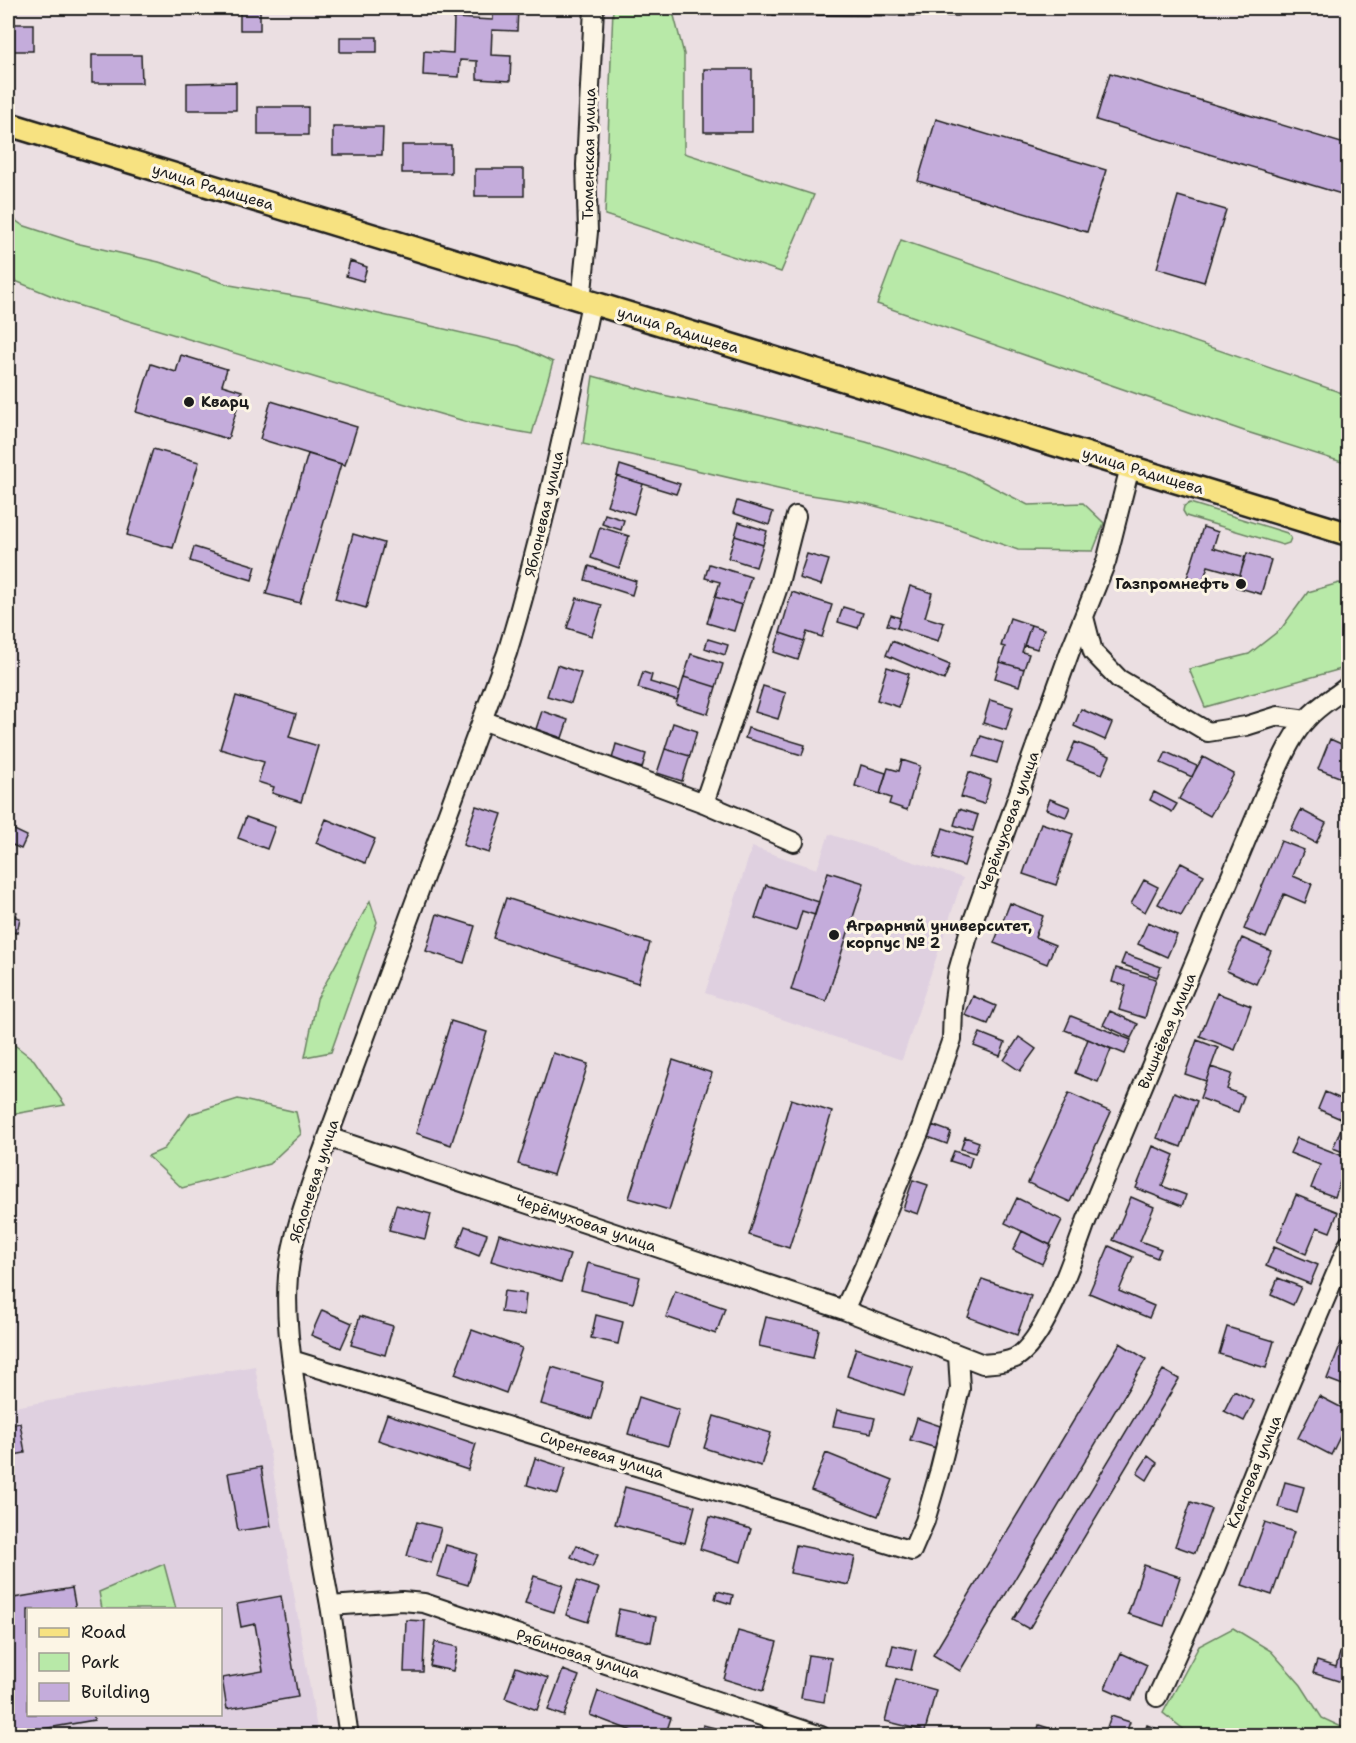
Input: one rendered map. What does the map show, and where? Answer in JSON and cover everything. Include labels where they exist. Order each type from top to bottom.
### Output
[{"type":"main road","name":"улица Радищева","points":[[8,124],[1348,534]]},
{"type":"street","name":"Тюменская улица","points":[[586,302],[588,232],[586,165],[594,8]]},
{"type":"street","name":"Яблоневая улица","points":[[349,1736],[330,1606],[306,1470],[292,1360],[287,1314],[288,1277],[293,1245],[328,1137],[507,652],[526,590],[558,459],[586,302]]},
{"type":"street","name":"Черёмуховая улица","points":[[844,1310],[873,1247],[921,1128],[952,1039],[958,971],[970,929],[1070,651],[1106,562],[1130,466]]},
{"type":"street","points":[[704,803],[778,587],[796,516]]},
{"type":"street","points":[[1084,617],[1094,652],[1119,679],[1208,732],[1246,726],[1278,716],[1305,720]]},
{"type":"street","name":"Вишнёвая улица","points":[[983,1364],[1001,1363],[1016,1357],[1029,1346],[1062,1289],[1087,1219],[1267,790],[1305,720],[1318,707],[1348,686]]},
{"type":"street","points":[[482,720],[704,803],[794,842]]},
{"type":"street","name":"Черёмуховая улица","points":[[328,1137],[844,1310],[983,1364]]},
{"type":"street","name":"Кленовая улица","points":[[1157,1697],[1210,1581],[1348,1245]]},
{"type":"street","name":"Сиреневая улица","points":[[292,1360],[912,1551],[925,1521],[960,1389],[958,1355]]},
{"type":"street","name":"Рябиновая улица","points":[[330,1606],[402,1601],[424,1603],[821,1736]]},
{"type":"shaded area","name":"Аграрный университет, корпус № 2","points":[[829,834],[963,878],[902,1060],[705,993],[752,847],[817,869]]},
{"type":"shaded area","points":[[255,1366],[318,1735],[8,1736],[8,1408]]},
{"type":"green space","points":[[613,8],[672,8],[684,54],[684,153],[814,195],[781,272],[605,215]]},
{"type":"green space","points":[[8,215],[22,225],[80,244],[159,262],[230,285],[317,300],[519,346],[553,362],[532,434],[471,423],[333,383],[67,302],[8,278]]},
{"type":"green space","points":[[901,240],[1348,395],[1348,464],[1247,432],[877,304]]},
{"type":"green space","points":[[593,376],[663,395],[759,415],[866,442],[964,472],[1028,505],[1083,503],[1104,523],[1093,551],[1018,550],[956,528],[864,503],[791,492],[583,444]]},
{"type":"green space","points":[[1190,503],[1287,533],[1291,538],[1289,543],[1283,545],[1186,516],[1183,511],[1184,506]]},
{"type":"green space","points":[[1339,583],[1348,588],[1348,671],[1341,669],[1205,707],[1189,669],[1249,654],[1281,629],[1308,592]]},
{"type":"green space","points":[[370,901],[377,922],[331,1052],[305,1057],[317,999]]},
{"type":"green space","points":[[8,1040],[34,1060],[65,1105],[8,1115]]},
{"type":"green space","points":[[238,1099],[296,1112],[301,1134],[269,1164],[182,1188],[148,1156],[164,1149],[190,1114]]},
{"type":"green space","points":[[164,1564],[176,1608],[102,1608],[99,1592]]},
{"type":"green space","points":[[1233,1628],[1271,1651],[1301,1685],[1322,1718],[1348,1730],[1348,1735],[1191,1735],[1163,1713],[1199,1646]]},
{"type":"building","points":[[493,8],[518,8],[517,31],[492,30],[491,55],[511,56],[510,81],[477,79],[477,61],[460,60],[459,77],[423,75],[424,51],[453,53],[454,18],[493,20]]},
{"type":"building","points":[[773,8],[958,8],[958,16],[773,15]]},
{"type":"building","points":[[240,9],[260,9],[260,30],[240,30]]},
{"type":"building","points":[[8,24],[33,24],[33,51],[8,51]]},
{"type":"building","points":[[340,37],[377,37],[377,52],[340,52]]},
{"type":"building","points":[[92,55],[141,55],[142,83],[92,83]]},
{"type":"building","points":[[704,69],[752,69],[752,132],[704,132]]},
{"type":"building","points":[[1110,73],[1348,145],[1348,196],[1096,120]]},
{"type":"building","points":[[236,82],[236,110],[187,110],[187,83]]},
{"type":"building","points":[[258,107],[308,107],[308,135],[258,135]]},
{"type":"building","points":[[936,119],[1106,170],[1087,232],[918,181]]},
{"type":"building","points":[[333,127],[383,127],[382,155],[333,155]]},
{"type":"building","points":[[402,145],[451,145],[451,173],[402,173]]},
{"type":"building","points":[[475,169],[524,169],[524,196],[475,196]]},
{"type":"building","points":[[1178,196],[1226,210],[1204,282],[1157,268]]},
{"type":"building","points":[[350,261],[367,267],[363,281],[346,276]]},
{"type":"building","name":"Кварц","points":[[181,355],[227,369],[222,385],[242,391],[228,439],[136,412],[151,364],[176,372]]},
{"type":"building","points":[[271,401],[357,427],[345,465],[260,439]]},
{"type":"building","points":[[153,449],[199,462],[173,548],[127,535]]},
{"type":"building","points":[[308,454],[341,464],[300,603],[266,594]]},
{"type":"building","points":[[620,465],[680,484],[676,494],[617,476]]},
{"type":"building","points":[[617,476],[643,484],[634,514],[607,505]]},
{"type":"building","points":[[737,501],[773,512],[769,525],[733,513]]},
{"type":"building","points":[[605,514],[624,520],[621,530],[602,524]]},
{"type":"building","points":[[739,522],[767,531],[763,545],[735,536]]},
{"type":"building","points":[[600,527],[629,536],[619,568],[591,558]]},
{"type":"building","points":[[1203,527],[1218,532],[1213,548],[1245,557],[1240,575],[1208,566],[1203,582],[1187,578]]},
{"type":"building","points":[[353,534],[384,543],[366,608],[335,599]]},
{"type":"building","points":[[735,536],[763,545],[756,567],[728,558]]},
{"type":"building","points":[[194,547],[256,566],[252,580],[190,561]]},
{"type":"building","points":[[1247,553],[1271,560],[1261,594],[1236,587]]},
{"type":"building","points":[[807,554],[829,560],[821,585],[799,578]]},
{"type":"building","points":[[709,564],[751,577],[742,605],[715,597],[720,582],[705,578]]},
{"type":"building","points":[[589,566],[636,581],[632,595],[585,580]]},
{"type":"building","points":[[910,586],[932,593],[925,617],[944,623],[938,641],[897,628]]},
{"type":"building","points":[[792,592],[832,605],[822,637],[807,632],[804,641],[780,633]]},
{"type":"building","points":[[715,597],[742,605],[734,631],[707,623]]},
{"type":"building","points":[[577,598],[602,605],[592,636],[567,628]]},
{"type":"building","points":[[843,607],[863,613],[858,628],[838,622]]},
{"type":"building","points":[[891,615],[900,618],[897,628],[887,625]]},
{"type":"building","points":[[1010,618],[1031,625],[1022,652],[1029,654],[1024,669],[1000,662],[1005,647],[1001,646]]},
{"type":"building","points":[[1031,625],[1044,629],[1037,649],[1024,645]]},
{"type":"building","points":[[780,633],[804,641],[798,660],[774,652]]},
{"type":"building","points":[[708,639],[728,645],[725,655],[705,648]]},
{"type":"building","points":[[892,641],[950,665],[944,680],[886,655]]},
{"type":"building","points":[[691,654],[723,664],[716,687],[684,677]]},
{"type":"building","points":[[1000,662],[1024,669],[1019,686],[995,678]]},
{"type":"building","points":[[557,665],[581,673],[571,703],[547,696]]},
{"type":"building","points":[[887,667],[909,674],[899,707],[877,700]]},
{"type":"building","points":[[643,672],[652,675],[650,682],[680,691],[677,700],[638,688]]},
{"type":"building","points":[[684,677],[716,687],[708,714],[676,704]]},
{"type":"building","points":[[763,686],[786,693],[778,719],[755,712]]},
{"type":"building","points":[[236,696],[296,714],[289,737],[318,746],[301,802],[272,793],[274,787],[258,782],[264,762],[220,749]]},
{"type":"building","points":[[990,700],[1013,707],[1006,730],[983,723]]},
{"type":"building","points":[[1081,709],[1112,723],[1105,740],[1074,726]]},
{"type":"building","points":[[542,711],[568,720],[562,738],[536,729]]},
{"type":"building","points":[[673,723],[697,731],[690,756],[665,749]]},
{"type":"building","points":[[748,728],[805,745],[802,755],[745,738]]},
{"type":"building","points":[[981,736],[1003,743],[997,763],[974,756]]},
{"type":"building","points":[[1330,739],[1348,747],[1348,762],[1342,778],[1318,769]]},
{"type":"building","points":[[1075,742],[1110,756],[1102,774],[1067,761]]},
{"type":"building","points":[[616,744],[646,754],[642,768],[612,759]]},
{"type":"building","points":[[665,749],[690,756],[682,781],[657,773]]},
{"type":"building","points":[[1166,752],[1197,766],[1192,777],[1161,763]]},
{"type":"building","points":[[1203,757],[1234,774],[1210,816],[1179,799]]},
{"type":"building","points":[[902,760],[920,766],[907,810],[889,804],[891,798],[880,794],[888,768],[899,771]]},
{"type":"building","points":[[861,765],[886,773],[880,794],[855,786]]},
{"type":"building","points":[[969,772],[991,780],[984,804],[961,797]]},
{"type":"building","points":[[1154,792],[1177,804],[1172,812],[1150,800]]},
{"type":"building","points":[[1050,799],[1070,807],[1066,817],[1046,809]]},
{"type":"building","points":[[476,806],[502,814],[489,853],[463,845]]},
{"type":"building","points":[[959,809],[978,815],[973,831],[954,825]]},
{"type":"building","points":[[1301,810],[1326,823],[1316,843],[1291,830]]},
{"type":"building","points":[[246,817],[275,827],[267,849],[238,838]]},
{"type":"building","points":[[326,819],[375,839],[365,863],[316,843]]},
{"type":"building","points":[[1041,823],[1073,834],[1056,885],[1023,874]]},
{"type":"building","points":[[8,827],[27,836],[21,849],[8,843]]},
{"type":"building","points":[[943,828],[973,838],[964,866],[934,857]]},
{"type":"building","points":[[1281,841],[1304,850],[1293,876],[1312,884],[1305,903],[1284,894],[1266,938],[1244,929]]},
{"type":"building","points":[[1181,863],[1204,875],[1181,916],[1158,904]]},
{"type":"building","points":[[828,872],[864,883],[826,1001],[791,990]]},
{"type":"building","points":[[1144,880],[1158,887],[1145,912],[1131,904]]},
{"type":"building","points":[[766,885],[819,902],[815,915],[802,911],[796,931],[755,918]]},
{"type":"building","points":[[506,898],[650,943],[638,983],[493,938]]},
{"type":"building","points":[[1010,903],[1043,916],[1035,937],[1055,945],[1047,964],[994,943]]},
{"type":"building","points":[[8,910],[17,912],[15,917],[20,918],[17,933],[12,932],[11,937],[8,937]]},
{"type":"building","points":[[437,914],[475,926],[464,963],[426,951]]},
{"type":"building","points":[[1148,922],[1177,935],[1167,957],[1138,944]]},
{"type":"building","points":[[1242,938],[1271,951],[1256,984],[1227,971]]},
{"type":"building","points":[[1125,954],[1161,967],[1157,977],[1121,964]]},
{"type":"building","points":[[1116,968],[1156,979],[1145,1018],[1119,1010],[1126,986],[1112,982]]},
{"type":"building","points":[[1217,993],[1251,1006],[1235,1050],[1200,1036]]},
{"type":"building","points":[[973,996],[996,1006],[988,1024],[965,1015]]},
{"type":"building","points":[[1110,1011],[1138,1024],[1131,1038],[1103,1025]]},
{"type":"building","points":[[1071,1016],[1131,1040],[1125,1054],[1065,1030]]},
{"type":"building","points":[[451,1021],[487,1032],[451,1145],[416,1133]]},
{"type":"building","points":[[980,1033],[1005,1043],[1000,1056],[974,1046]]},
{"type":"building","points":[[1019,1037],[1036,1049],[1020,1071],[1004,1060]]},
{"type":"building","points":[[1088,1039],[1111,1049],[1098,1082],[1075,1073]]},
{"type":"building","points":[[1197,1040],[1218,1048],[1206,1081],[1185,1074]]},
{"type":"building","points":[[553,1053],[588,1064],[553,1175],[518,1164]]},
{"type":"building","points":[[673,1060],[712,1073],[669,1210],[629,1198]]},
{"type":"building","points":[[1211,1067],[1232,1074],[1227,1089],[1244,1096],[1238,1112],[1200,1098]]},
{"type":"building","points":[[1174,1092],[1197,1101],[1181,1147],[1157,1138]]},
{"type":"building","points":[[1325,1092],[1348,1102],[1348,1122],[1318,1109]]},
{"type":"building","points":[[1069,1093],[1111,1112],[1070,1202],[1028,1183]]},
{"type":"building","points":[[791,1099],[832,1112],[789,1248],[749,1235]]},
{"type":"building","points":[[932,1125],[951,1132],[947,1144],[928,1137]]},
{"type":"building","points":[[1342,1126],[1348,1129],[1348,1154],[1333,1148]]},
{"type":"building","points":[[965,1137],[979,1142],[975,1153],[961,1149]]},
{"type":"building","points":[[1297,1138],[1348,1158],[1335,1197],[1311,1188],[1320,1165],[1290,1153]]},
{"type":"building","points":[[1153,1146],[1174,1155],[1162,1186],[1186,1195],[1182,1206],[1136,1188]]},
{"type":"building","points":[[954,1151],[972,1157],[969,1167],[950,1161]]},
{"type":"building","points":[[913,1180],[928,1185],[918,1214],[903,1209]]},
{"type":"building","points":[[1296,1195],[1338,1212],[1330,1232],[1317,1227],[1306,1254],[1277,1241]]},
{"type":"building","points":[[1131,1197],[1154,1207],[1140,1241],[1161,1249],[1157,1258],[1113,1240]]},
{"type":"building","points":[[1017,1198],[1062,1220],[1050,1245],[1005,1223]]},
{"type":"building","points":[[396,1205],[431,1214],[425,1239],[389,1230]]},
{"type":"building","points":[[465,1226],[487,1234],[479,1256],[457,1247]]},
{"type":"building","points":[[1022,1231],[1051,1245],[1042,1264],[1013,1250]]},
{"type":"building","points":[[499,1234],[570,1255],[561,1282],[491,1261]]},
{"type":"building","points":[[1109,1246],[1133,1257],[1119,1291],[1154,1306],[1149,1318],[1089,1293]]},
{"type":"building","points":[[1274,1247],[1318,1265],[1310,1284],[1266,1266]]},
{"type":"building","points":[[588,1263],[640,1277],[633,1303],[581,1290]]},
{"type":"building","points":[[1278,1278],[1301,1287],[1293,1305],[1271,1295]]},
{"type":"building","points":[[982,1279],[1031,1296],[1017,1335],[968,1317]]},
{"type":"building","points":[[504,1291],[526,1294],[524,1315],[501,1312]]},
{"type":"building","points":[[675,1291],[725,1308],[716,1334],[666,1317]]},
{"type":"building","points":[[322,1310],[352,1323],[341,1348],[311,1335]]},
{"type":"building","points":[[596,1315],[623,1322],[618,1344],[591,1338]]},
{"type":"building","points":[[360,1316],[393,1326],[385,1355],[351,1345]]},
{"type":"building","points":[[766,1317],[819,1329],[813,1358],[759,1346]]},
{"type":"building","points":[[1348,1325],[1348,1387],[1327,1379]]},
{"type":"building","points":[[1227,1327],[1274,1341],[1266,1368],[1219,1354]]},
{"type":"building","points":[[472,1330],[522,1348],[506,1393],[455,1374]]},
{"type":"building","points":[[1120,1343],[1146,1359],[960,1671],[933,1655]]},
{"type":"building","points":[[856,1348],[913,1367],[904,1395],[847,1376]]},
{"type":"building","points":[[552,1367],[603,1382],[592,1419],[541,1404]]},
{"type":"building","points":[[1163,1370],[1179,1379],[1029,1629],[1013,1620]]},
{"type":"building","points":[[1234,1391],[1254,1401],[1244,1421],[1224,1411]]},
{"type":"building","points":[[1319,1396],[1348,1411],[1348,1420],[1331,1455],[1298,1438]]},
{"type":"building","points":[[639,1397],[679,1410],[668,1446],[628,1434]]},
{"type":"building","points":[[837,1410],[875,1418],[871,1433],[833,1426]]},
{"type":"building","points":[[387,1414],[476,1444],[468,1470],[378,1440]]},
{"type":"building","points":[[714,1416],[771,1433],[761,1466],[704,1448]]},
{"type":"building","points":[[917,1418],[943,1427],[936,1448],[910,1440]]},
{"type":"building","points":[[20,1423],[25,1453],[8,1456],[8,1425]]},
{"type":"building","points":[[826,1453],[893,1480],[878,1516],[811,1490]]},
{"type":"building","points":[[1148,1456],[1157,1463],[1147,1480],[1137,1473]]},
{"type":"building","points":[[535,1458],[566,1468],[558,1494],[527,1485]]},
{"type":"building","points":[[261,1467],[271,1526],[238,1531],[228,1473]]},
{"type":"building","points":[[1285,1482],[1304,1487],[1297,1513],[1278,1507]]},
{"type":"building","points":[[625,1487],[695,1506],[685,1543],[615,1524]]},
{"type":"building","points":[[1191,1502],[1211,1509],[1195,1553],[1175,1546]]},
{"type":"building","points":[[710,1517],[751,1529],[741,1562],[700,1549]]},
{"type":"building","points":[[417,1522],[441,1528],[431,1563],[407,1556]]},
{"type":"building","points":[[1265,1522],[1294,1532],[1272,1595],[1242,1585]]},
{"type":"building","points":[[446,1545],[477,1554],[468,1585],[437,1576]]},
{"type":"building","points":[[577,1545],[598,1555],[592,1567],[571,1557]]},
{"type":"building","points":[[796,1545],[855,1557],[849,1585],[790,1573]]},
{"type":"building","points":[[1144,1565],[1180,1577],[1164,1626],[1128,1614]]},
{"type":"building","points":[[534,1576],[563,1585],[554,1612],[525,1603]]},
{"type":"building","points":[[577,1581],[599,1588],[588,1622],[566,1615]]},
{"type":"building","points":[[72,1588],[76,1608],[27,1608],[27,1716],[94,1716],[94,1720],[8,1735],[8,1599]]},
{"type":"building","points":[[717,1591],[733,1595],[731,1604],[715,1599]]},
{"type":"building","points":[[281,1596],[298,1697],[227,1709],[222,1678],[263,1671],[255,1624],[241,1627],[237,1604]]},
{"type":"building","points":[[619,1609],[656,1617],[651,1642],[614,1634]]},
{"type":"building","points":[[406,1620],[425,1621],[423,1672],[404,1672]]},
{"type":"building","points":[[738,1631],[777,1642],[763,1691],[724,1679]]},
{"type":"building","points":[[435,1642],[458,1647],[453,1671],[430,1666]]},
{"type":"building","points":[[893,1645],[916,1650],[911,1670],[888,1665]]},
{"type":"building","points":[[1121,1653],[1147,1665],[1132,1700],[1105,1688]]},
{"type":"building","points":[[1340,1653],[1348,1656],[1348,1684],[1313,1673],[1317,1661],[1336,1667]]},
{"type":"building","points":[[808,1655],[831,1658],[824,1702],[801,1698]]},
{"type":"building","points":[[516,1667],[548,1678],[537,1710],[505,1698]]},
{"type":"building","points":[[563,1670],[579,1676],[564,1716],[548,1710]]},
{"type":"building","points":[[896,1679],[936,1690],[925,1731],[885,1721]]},
{"type":"building","points":[[598,1691],[671,1718],[665,1736],[645,1736],[590,1715]]},
{"type":"building","points":[[1111,1716],[1130,1722],[1125,1736],[1104,1736]]},
{"type":"building","points":[[703,1725],[746,1736],[701,1736]]},
{"type":"building","points":[[1039,1725],[1058,1731],[1057,1736],[1036,1736]]},
{"type":"building","points":[[1147,1725],[1163,1731],[1162,1736],[1143,1736]]},
{"type":"place","name":"Кварц","points":[[189,402]]},
{"type":"place","name":"Газпромнефть","points":[[1241,584]]},
{"type":"place","name":"Аграрный университет, корпус № 2","points":[[834,935]]}]
